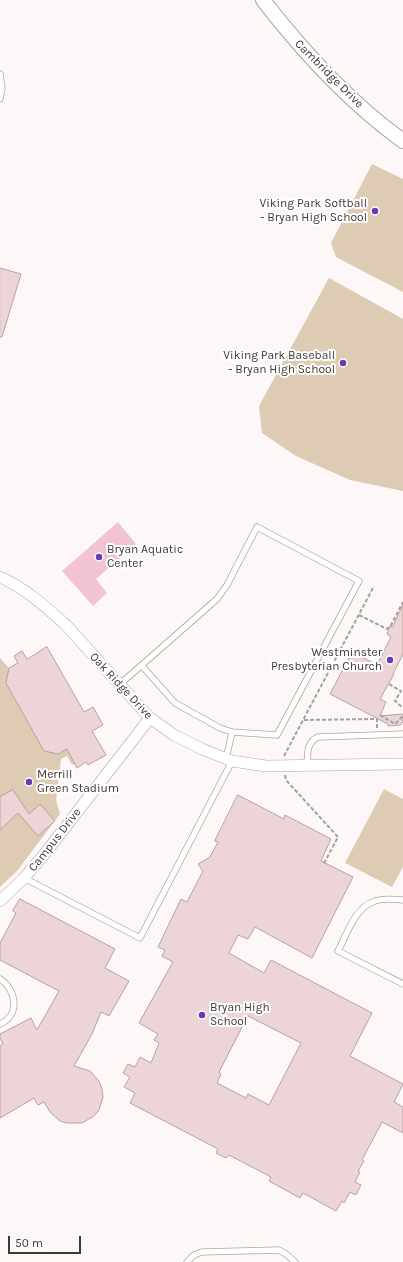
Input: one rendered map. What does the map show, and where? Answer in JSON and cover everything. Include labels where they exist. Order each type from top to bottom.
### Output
[{"type":"street","name":"Cambridge Drive","points":[[263,0],[288,32],[341,90],[384,128],[403,141]]},
{"type":"street","name":"Oak Ridge Drive","points":[[0,577],[28,593],[52,612],[150,718],[186,741],[229,760],[266,766],[403,764]]},
{"type":"street","name":"Campus Drive","points":[[0,901],[24,878],[43,856],[150,718]]},
{"type":"lane","points":[[0,74],[2,88],[0,99]]},
{"type":"lane","points":[[119,685],[211,605],[222,593],[257,527],[359,581],[277,735],[232,732],[220,728],[175,703],[142,666]]},
{"type":"lane","points":[[24,878],[140,938],[229,760],[232,732]]},
{"type":"lane","points":[[307,765],[308,747],[314,739],[318,737],[403,734]]},
{"type":"lane","points":[[403,900],[375,901],[364,906],[357,915],[338,950],[403,984]]},
{"type":"lane","points":[[0,979],[10,987],[14,1002],[9,1017],[0,1024]]},
{"type":"lane","points":[[187,1262],[194,1255],[202,1252],[279,1250],[295,1262]]},
{"type":"path","points":[[284,758],[284,754],[304,720],[374,586]]},
{"type":"path","points":[[359,615],[387,629],[391,625],[403,602]]},
{"type":"path","points":[[389,684],[401,690],[395,701],[403,708]]},
{"type":"path","points":[[380,715],[395,724],[403,716]]},
{"type":"path","points":[[304,720],[377,719],[377,735]]},
{"type":"path","points":[[285,774],[286,780],[338,837],[323,865]]},
{"type":"shaded area","name":"Viking Park Softball - Bryan High School","points":[[372,164],[403,179],[403,292],[336,257],[331,243]]},
{"type":"shaded area","name":"Viking Park Baseball - Bryan High School","points":[[329,278],[403,319],[403,491],[350,480],[296,456],[262,433],[259,406]]},
{"type":"shaded area","name":"Bryan Aquatic Center","points":[[118,522],[136,544],[96,579],[107,593],[93,606],[62,571]]},
{"type":"shaded area","name":"Merrill Green Stadium","points":[[0,658],[9,668],[6,683],[44,750],[58,754],[67,749],[75,763],[72,765],[67,756],[61,759],[56,800],[60,814],[17,871],[0,887]]},
{"type":"shaded area","points":[[384,789],[403,799],[403,867],[392,887],[345,863]]},
{"type":"building","points":[[0,268],[21,274],[2,337],[0,337]]},
{"type":"building","name":"Westminster Presbyterian Church","points":[[403,605],[403,654],[380,699],[386,702],[380,716],[403,714],[403,722],[400,725],[388,726],[388,724],[330,694],[352,652],[377,665],[391,637],[387,634],[390,626],[392,627]]},
{"type":"building","points":[[47,647],[84,712],[93,707],[103,725],[92,731],[106,755],[88,765],[86,762],[77,768],[67,749],[58,754],[44,751],[6,683],[9,668],[18,663],[14,656],[22,651],[27,659]]},
{"type":"building","points":[[13,790],[29,814],[40,804],[55,821],[38,836],[18,813],[0,830],[0,797]]},
{"type":"building","points":[[238,795],[284,819],[285,815],[331,839],[321,861],[353,877],[312,958],[255,927],[248,939],[238,935],[229,953],[264,973],[271,960],[372,1013],[350,1056],[403,1084],[394,1102],[403,1107],[403,1133],[382,1122],[362,1160],[364,1161],[358,1171],[360,1172],[355,1182],[361,1185],[356,1195],[350,1192],[344,1203],[342,1201],[336,1211],[303,1193],[300,1198],[269,1181],[271,1177],[229,1155],[226,1158],[216,1153],[218,1149],[130,1103],[135,1093],[124,1087],[130,1077],[123,1073],[128,1064],[135,1067],[140,1057],[151,1063],[159,1043],[154,1040],[158,1034],[139,1023],[173,962],[162,956],[165,950],[158,947],[181,899],[187,902],[203,871],[198,864],[210,857],[218,842],[215,841]],"holes":[[[248,1016],[301,1043],[269,1105],[248,1094],[246,1098],[217,1083],[221,1074],[219,1073]]]},
{"type":"building","points":[[20,899],[115,949],[105,968],[129,981],[109,1016],[101,1012],[92,1034],[74,1066],[90,1071],[99,1081],[102,1089],[103,1097],[99,1110],[94,1116],[82,1123],[66,1123],[60,1121],[50,1112],[44,1102],[38,1105],[34,1098],[0,1118],[0,1046],[3,1044],[0,1034],[31,1018],[37,1030],[59,991],[0,960],[0,943],[16,913],[13,911]]},
{"type":"place","name":"Viking Park Softball - Bryan High School","points":[[375,211]]},
{"type":"place","name":"Viking Park Baseball - Bryan High School","points":[[343,363]]},
{"type":"place","name":"Bryan Aquatic Center","points":[[99,557]]},
{"type":"place","name":"Westminster Presbyterian Church","points":[[390,660]]},
{"type":"place","name":"Merrill Green Stadium","points":[[29,782]]},
{"type":"place","name":"Bryan High School","points":[[202,1015]]}]
